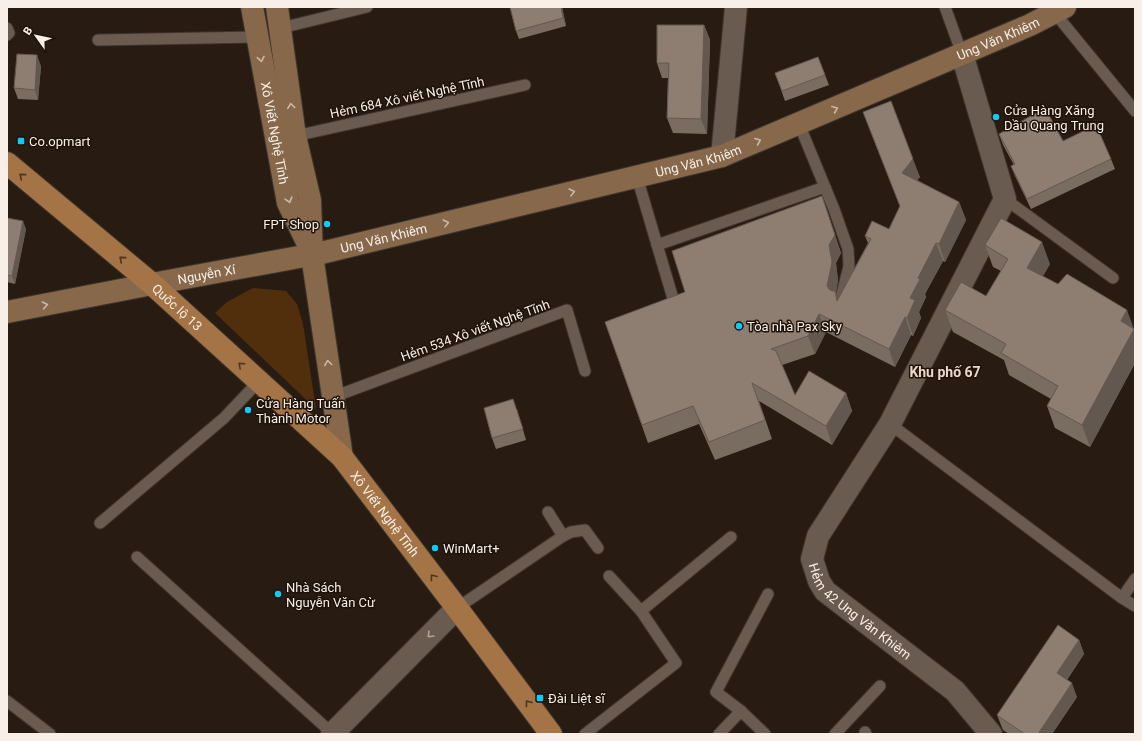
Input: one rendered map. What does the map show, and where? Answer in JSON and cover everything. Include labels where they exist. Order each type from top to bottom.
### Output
[{"type":"main road","name":"Xô Viết Nghệ Tĩnh","points":[[252,7],[288,203],[312,255]]},
{"type":"main road","name":"Xô Viết Nghệ Tĩnh","points":[[277,7],[295,136],[310,200],[312,255],[342,457],[551,734]]},
{"type":"main road","name":"Ung Văn Khiêm","points":[[312,255],[722,156],[1030,25],[1060,10]]},
{"type":"main road","name":"Quốc lộ 13","points":[[7,163],[152,284],[342,457]]},
{"type":"main road","name":"Nguyễn Xí","points":[[7,312],[312,255]]},
{"type":"street","points":[[722,156],[736,7]]},
{"type":"street","points":[[962,54],[1005,199]]},
{"type":"street","name":"Hẻm 42 Ung Văn Khiêm","points":[[991,734],[955,691],[825,591],[819,581],[812,559],[818,536],[890,424],[1005,199]]},
{"type":"street","points":[[333,734],[457,608]]},
{"type":"lane","points":[[280,28],[367,7]]},
{"type":"lane","points":[[945,7],[962,54]]},
{"type":"lane","points":[[1060,10],[1135,111]]},
{"type":"lane","points":[[7,28],[7,35]]},
{"type":"lane","points":[[98,40],[257,38]]},
{"type":"lane","name":"Hẻm 684 Xô viết Nghệ Tĩnh","points":[[295,136],[526,85]]},
{"type":"lane","points":[[799,124],[825,187],[848,249],[849,266],[840,302]]},
{"type":"lane","points":[[636,177],[674,302]]},
{"type":"lane","points":[[657,244],[825,187]]},
{"type":"lane","points":[[1005,199],[1113,278]]},
{"type":"lane","name":"Hẻm 534 Xô viết Nghệ Tĩnh","points":[[333,397],[567,310],[585,371]]},
{"type":"lane","points":[[100,523],[224,418],[259,381]]},
{"type":"lane","points":[[890,424],[1122,598],[1135,606]]},
{"type":"lane","points":[[548,512],[563,536]]},
{"type":"lane","points":[[457,608],[571,532],[585,530],[598,548]]},
{"type":"lane","points":[[641,611],[731,537]]},
{"type":"lane","points":[[137,557],[333,734]]},
{"type":"lane","points":[[585,734],[676,663],[641,611],[609,576]]},
{"type":"lane","points":[[1122,598],[1135,579]]},
{"type":"lane","points":[[765,734],[741,711],[716,692],[768,594]]},
{"type":"lane","points":[[835,734],[880,686]]},
{"type":"lane","points":[[7,701],[50,734]]},
{"type":"lane","points":[[719,734],[741,711]]},
{"type":"shaded area","points":[[253,288],[286,291],[297,304],[303,324],[316,409],[215,313],[227,302]]},
{"type":"building","points":[[510,7],[561,7],[563,18],[516,31]]},
{"type":"building","points":[[657,25],[704,25],[701,119],[667,118],[669,63],[657,63]]},
{"type":"building","points":[[17,54],[37,55],[35,90],[14,88]]},
{"type":"building","points":[[818,57],[825,75],[782,91],[775,73]]},
{"type":"building","points":[[891,101],[913,159],[902,173],[959,202],[939,244],[936,243],[918,278],[920,279],[910,298],[915,300],[907,318],[905,317],[889,349],[819,314],[808,336],[771,349],[776,351],[795,395],[809,371],[846,393],[826,426],[752,383],[765,420],[709,442],[693,406],[642,425],[605,322],[685,292],[672,251],[822,196],[835,235],[829,245],[832,262],[827,286],[832,291],[835,291],[837,301],[871,239],[865,236],[872,221],[889,229],[900,206],[863,112]]},
{"type":"building","points":[[1045,108],[1063,141],[1096,125],[1111,159],[1027,199],[1011,166],[1015,164],[999,134]]},
{"type":"building","points":[[7,218],[23,221],[12,276],[7,275]]},
{"type":"building","points":[[1001,218],[1042,242],[1027,268],[1058,284],[1067,274],[1127,310],[1121,321],[1134,329],[1082,425],[1047,406],[1058,386],[1001,353],[1006,344],[945,310],[961,282],[986,296],[1008,259],[985,245]]},
{"type":"building","points":[[513,399],[523,429],[492,438],[484,408]]},
{"type":"building","points":[[1058,625],[1079,640],[1057,673],[1072,683],[1038,734],[1025,734],[997,715]]},
{"type":"place","name":"Cửa Hàng Xăng Dầu Quang Trung","points":[[996,117]]},
{"type":"place","name":"Co.opmart","points":[[21,141]]},
{"type":"place","name":"FPT Shop","points":[[327,224]]},
{"type":"place","name":"Tòa nhà Pax Sky","points":[[739,326]]},
{"type":"place","name":"Cửa Hàng Tuấn Thành Motor","points":[[248,410]]},
{"type":"place","name":"WinMart+","points":[[435,548]]},
{"type":"place","name":"Nhà Sách Nguyễn Văn Cừ","points":[[278,594]]},
{"type":"place","name":"Đài Liệt sĩ","points":[[540,698]]},
{"type":"district","name":"Khu phố 67","points":[[945,372]]}]
